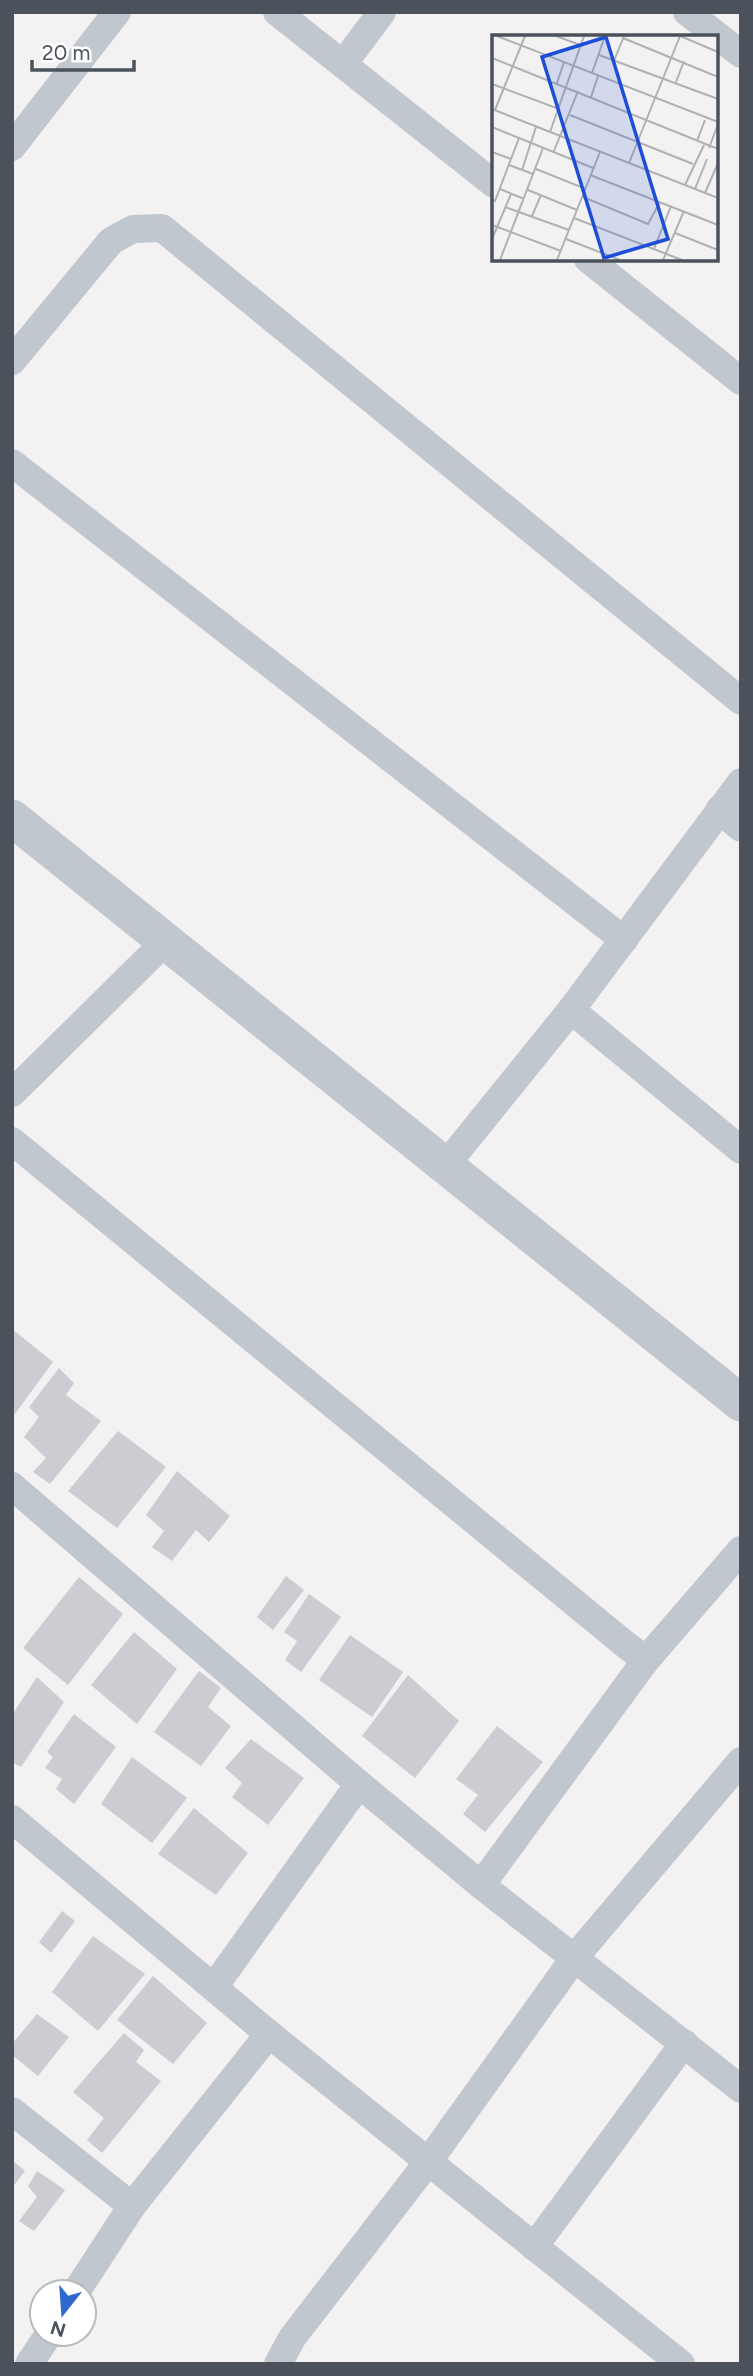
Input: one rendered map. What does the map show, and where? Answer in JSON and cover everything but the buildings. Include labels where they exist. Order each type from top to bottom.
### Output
[{"type":"street","points":[[12,147],[117,12]]},
{"type":"street","points":[[277,12],[492,182]]},
{"type":"street","points":[[344,64],[382,12]]},
{"type":"street","points":[[687,12],[717,35]]},
{"type":"street","points":[[718,36],[741,54]]},
{"type":"street","points":[[12,361],[111,241],[132,229],[162,228],[741,701]]},
{"type":"street","points":[[591,261],[741,381]]},
{"type":"street","points":[[12,463],[624,940]]},
{"type":"street","points":[[445,1166],[624,940],[730,819],[741,782]]},
{"type":"street","points":[[12,818],[741,1403]]},
{"type":"street","points":[[12,1093],[166,941]]},
{"type":"street","points":[[571,1010],[741,1150]]},
{"type":"street","points":[[12,1141],[646,1660]]},
{"type":"street","points":[[12,1486],[359,1784],[481,1885],[741,2088]]},
{"type":"street","points":[[481,1885],[646,1660],[741,1550]]},
{"type":"street","points":[[280,2363],[292,2338],[428,2162],[575,1957],[741,1761]]},
{"type":"street","points":[[214,1987],[359,1784]]},
{"type":"street","points":[[12,1819],[270,2034],[681,2364]]},
{"type":"street","points":[[85,2278],[132,2206],[270,2034]]},
{"type":"street","points":[[534,2247],[684,2043]]},
{"type":"street","points":[[12,2111],[132,2206]]},
{"type":"street","points":[[29,2364],[40,2348]]}]
